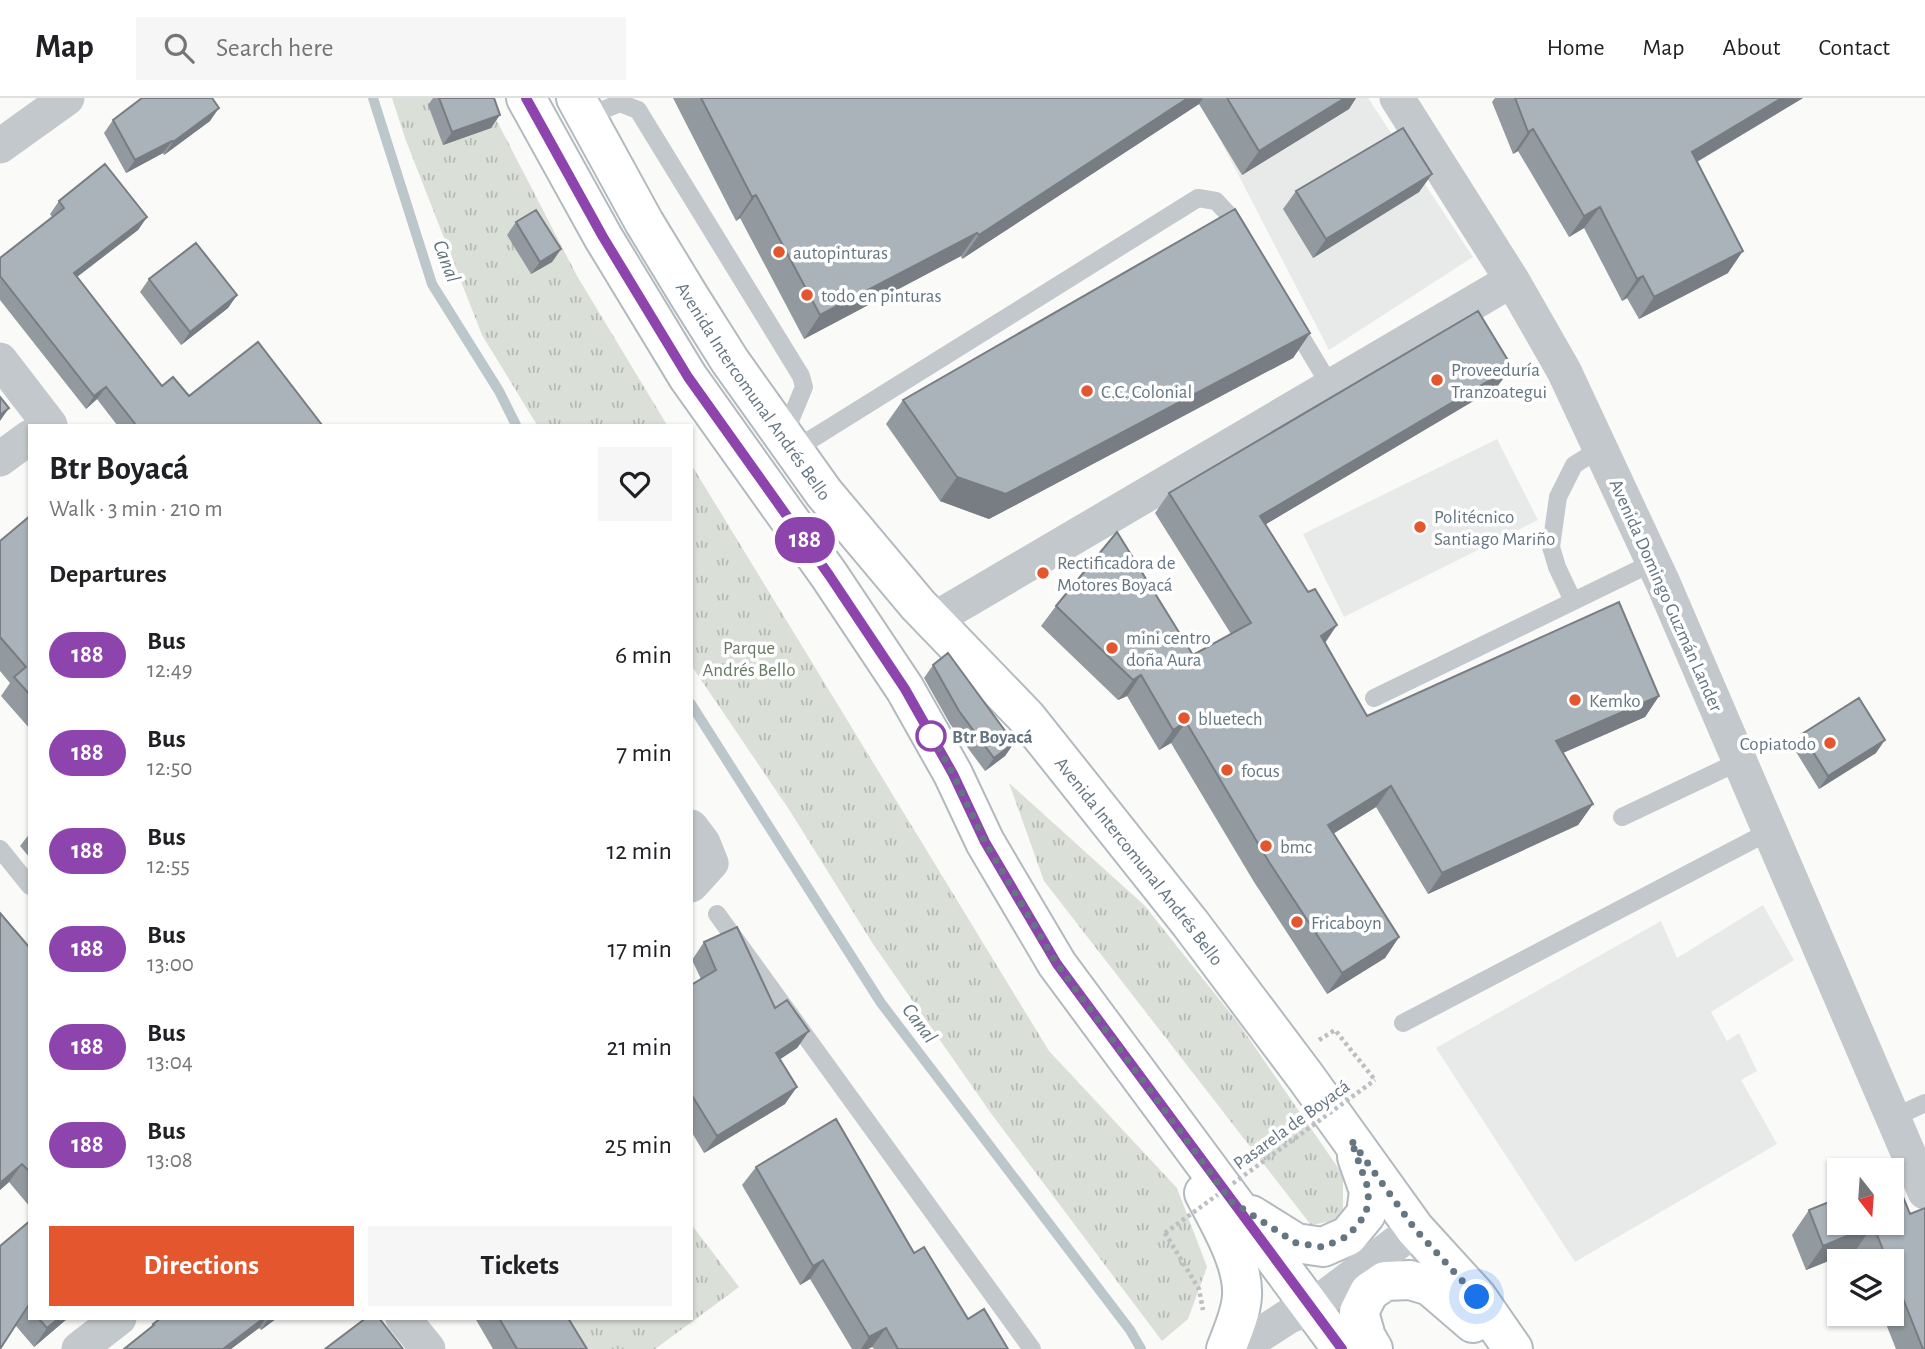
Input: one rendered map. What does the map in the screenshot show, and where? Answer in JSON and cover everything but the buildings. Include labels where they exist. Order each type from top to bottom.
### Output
[{"type":"main road","points":[[526,98],[603,237],[688,377],[829,575],[905,689],[953,774],[985,842],[1057,964],[1342,1349]]},
{"type":"main road","name":"Avenida Intercomunal Andrés Bello","points":[[581,107],[644,222],[689,296],[730,361],[824,494],[933,620],[1027,718],[1190,923],[1415,1229],[1477,1297],[1513,1349]]},
{"type":"main road","points":[[1232,1202],[1296,1243],[1323,1247],[1348,1236],[1366,1214],[1369,1191],[1351,1140]]},
{"type":"main road","points":[[1191,1145],[1191,1167],[1223,1230],[1240,1273],[1242,1297],[1226,1349]]},
{"type":"main road","points":[[1373,1349],[1366,1337],[1359,1312],[1370,1292],[1385,1281],[1410,1279],[1430,1286],[1500,1349]]},
{"type":"street","points":[[0,146],[67,98]]},
{"type":"street","name":"Avenida Domingo Guzmán Lander","points":[[1397,98],[1512,281],[1564,371],[1654,562],[1893,1118],[1917,1155],[1925,1192]]},
{"type":"street","points":[[933,620],[1512,281]]},
{"type":"street","points":[[0,360],[40,424]]},
{"type":"street","points":[[0,459],[28,439]]},
{"type":"street","points":[[693,830],[703,843],[711,863],[693,883]]},
{"type":"street","points":[[1238,1349],[1289,1316],[1311,1308],[1415,1229]]},
{"type":"street","points":[[1277,1349],[1298,1331],[1311,1308]]},
{"type":"street","points":[[79,1349],[116,1320]]},
{"type":"street","points":[[405,1320],[428,1349]]},
{"type":"lane","points":[[581,107],[620,103],[638,110],[802,376],[804,387],[789,443]]},
{"type":"lane","points":[[789,443],[1198,198],[1216,201],[1229,215],[1250,249]]},
{"type":"lane","points":[[1283,307],[1331,387]]},
{"type":"lane","points":[[1573,600],[1557,567],[1552,547],[1558,497],[1574,465],[1601,448]]},
{"type":"lane","points":[[1374,698],[1654,562]]},
{"type":"lane","points":[[1622,817],[1740,761]]},
{"type":"lane","points":[[1403,1023],[1770,831]]},
{"type":"lane","points":[[0,849],[28,884]]},
{"type":"lane","points":[[717,914],[1032,1349]]},
{"type":"lane","points":[[1893,1118],[1925,1103]]},
{"type":"path","name":"Pasarela de Boyacá","points":[[1205,1317],[1199,1289],[1165,1233],[1375,1080],[1335,1030],[1291,1058]]},
{"type":"shaded area","points":[[1261,98],[1368,98],[1473,257],[1329,350],[1213,126]]},
{"type":"shaded area","name":"Politécnico Santiago Mariño","points":[[1497,439],[1538,520],[1344,617],[1303,534]]},
{"type":"shaded area","points":[[1763,905],[1794,960],[1711,1012],[1727,1041],[1739,1033],[1757,1071],[1741,1080],[1777,1144],[1575,1262],[1436,1048],[1661,921],[1677,958]]},
{"type":"green space","points":[[392,98],[485,98],[577,276],[666,424],[536,424],[482,335]]},
{"type":"green space","name":"Parque Andrés Bello","points":[[693,467],[1049,1051],[1177,1188],[1207,1267],[1188,1319],[1162,1341],[990,1112],[873,944],[790,811],[693,668]]},
{"type":"green space","points":[[1009,783],[1144,905],[1239,1024],[1343,1175],[1343,1219],[1311,1225],[1044,881]]},
{"type":"green space","points":[[693,1227],[739,1287],[655,1349],[584,1349],[562,1320],[693,1320]]},
{"type":"waterway","name":"Canal","points":[[373,98],[432,284],[499,391],[516,424]]},
{"type":"waterway","name":"Canal","points":[[693,707],[881,1003],[1130,1330],[1141,1349]]},
{"type":"bus line","name":"188","points":[[526,98],[603,237],[688,377],[743,451],[905,689],[953,774],[985,842],[1057,964],[1342,1349]]},
{"type":"place","name":"autopinturas","points":[[779,252]]},
{"type":"place","name":"todo en pinturas","points":[[807,295]]},
{"type":"place","name":"Proveeduría Tranzoategui","points":[[1437,380]]},
{"type":"place","name":"C.C. Colonial","points":[[1087,391]]},
{"type":"place","name":"Politécnico Santiago Mariño","points":[[1420,527]]},
{"type":"place","name":"Rectificadora de Motores Boyacá","points":[[1043,573]]},
{"type":"place","name":"mini centro doña Aura","points":[[1112,648]]},
{"type":"place","name":"Kemko","points":[[1575,700]]},
{"type":"place","name":"bluetech","points":[[1184,718]]},
{"type":"place","name":"Btr Boyacá","points":[[931,736]]},
{"type":"place","name":"Copiatodo","points":[[1830,743]]},
{"type":"place","name":"focus","points":[[1227,770]]},
{"type":"place","name":"bmc","points":[[1266,846]]},
{"type":"place","name":"Fricaboyn","points":[[1297,922]]},
{"type":"route","points":[[931,736],[929,731],[985,842],[1057,964],[1232,1202],[1296,1243],[1323,1247],[1348,1236],[1366,1214],[1369,1191],[1351,1140],[1415,1229],[1477,1297]]}]
